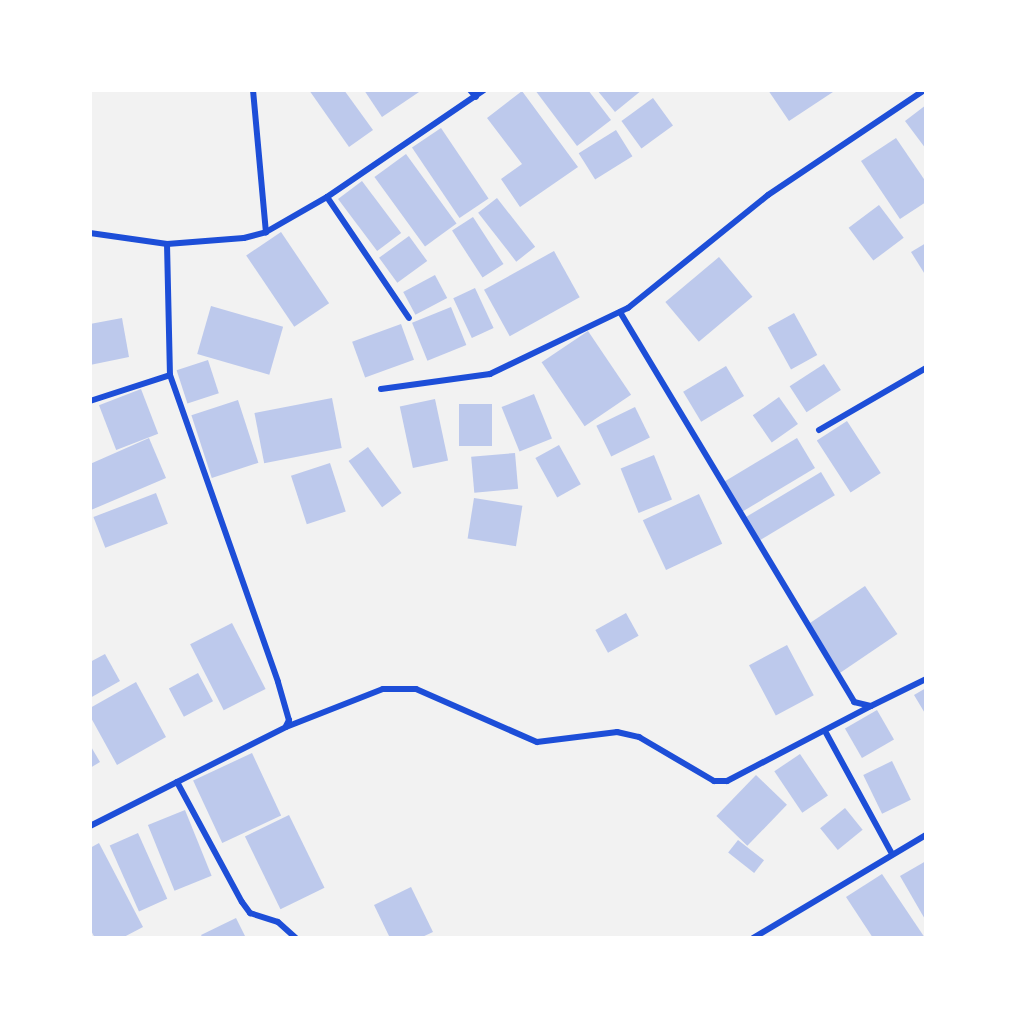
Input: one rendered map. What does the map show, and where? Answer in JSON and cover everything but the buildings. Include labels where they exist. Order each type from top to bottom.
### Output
[{"type":"street","points":[[253,90],[266,232]]},
{"type":"street","points":[[470,90],[476,97]]},
{"type":"street","points":[[90,233],[167,244],[243,238],[266,232],[327,197],[484,90]]},
{"type":"street","points":[[381,389],[490,374],[620,312],[768,195],[924,90]]},
{"type":"street","points":[[327,197],[409,318]]},
{"type":"street","points":[[167,244],[170,375],[278,682],[289,720],[286,727]]},
{"type":"street","points":[[620,312],[850,696],[859,705],[871,706]]},
{"type":"street","points":[[819,430],[926,368]]},
{"type":"street","points":[[90,401],[170,375]]},
{"type":"street","points":[[90,826],[286,727],[383,689],[400,687],[416,689],[537,742],[616,732],[639,737],[714,781],[727,781],[926,679]]},
{"type":"street","points":[[825,731],[892,854]]},
{"type":"street","points":[[177,782],[250,913],[278,922],[296,938]]},
{"type":"street","points":[[753,938],[926,835]]}]
